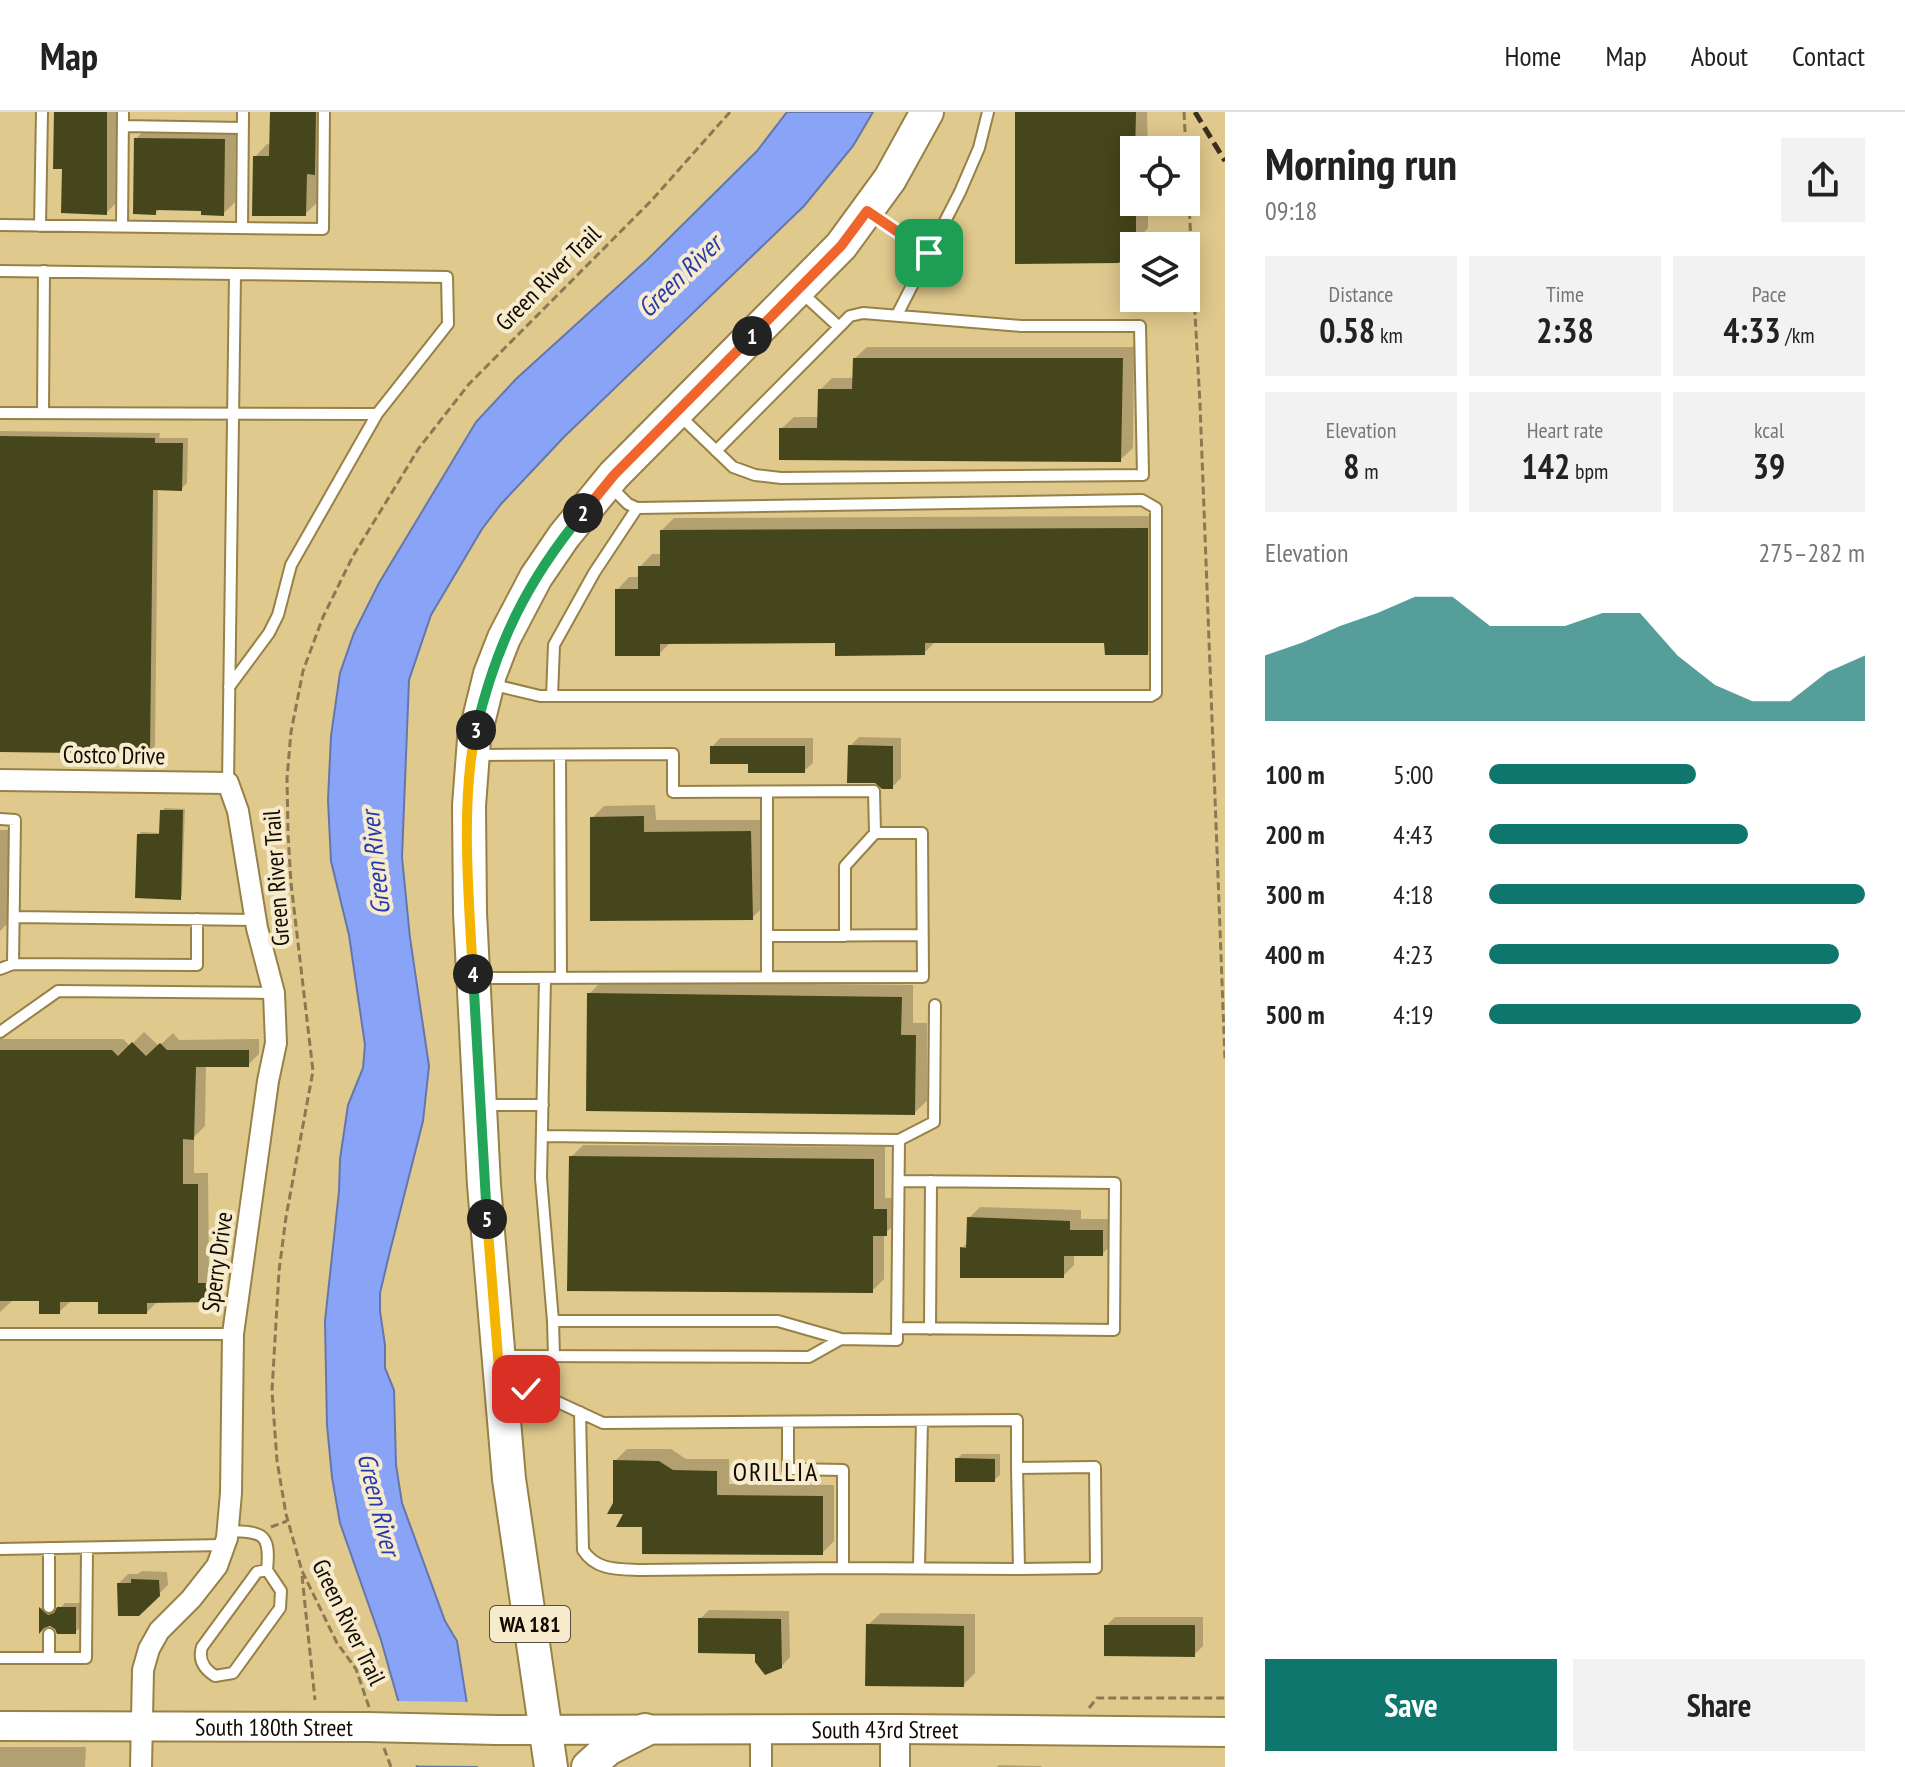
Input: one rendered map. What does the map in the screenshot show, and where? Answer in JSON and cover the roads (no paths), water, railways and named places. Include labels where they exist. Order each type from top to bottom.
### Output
[{"type":"main road","name":"WA 181","points":[[551,1767],[509,1479],[480,1105],[469,844],[472,755],[488,684],[504,638],[536,577],[564,536],[607,483],[841,246],[890,179],[927,112]]},
{"type":"main road","name":"South 180th Street","points":[[0,1726],[373,1726],[546,1731]]},
{"type":"main road","name":"South 43rd Street","points":[[546,1731],[895,1729],[1225,1732]]},
{"type":"main road","points":[[895,1729],[895,1767]]},
{"type":"main road","points":[[588,1767],[608,1749],[645,1730]]},
{"type":"street","name":"Costco Drive","points":[[0,780],[228,783]]},
{"type":"street","name":"Sperry Drive","points":[[141,1767],[143,1670],[149,1649],[159,1631],[191,1599],[217,1566],[226,1538],[231,1493],[233,1334],[276,1043],[274,993],[255,920],[238,811],[228,783]]},
{"type":"street","points":[[761,1730],[761,1767]]},
{"type":"lane","points":[[40,226],[42,112]]},
{"type":"lane","points":[[122,227],[123,112]]},
{"type":"lane","points":[[242,228],[243,112]]},
{"type":"lane","points":[[0,225],[323,229],[324,112]]},
{"type":"lane","points":[[897,315],[967,177],[989,114]]},
{"type":"lane","points":[[123,126],[243,128]]},
{"type":"lane","points":[[867,211],[929,253]]},
{"type":"lane","points":[[0,271],[447,277],[448,324],[377,414],[291,565],[278,615],[269,633],[229,687]]},
{"type":"lane","points":[[43,413],[44,271]]},
{"type":"lane","points":[[228,783],[235,274]]},
{"type":"lane","points":[[798,289],[839,327]]},
{"type":"lane","points":[[676,412],[716,451],[733,467],[755,475],[781,478],[1143,475],[1140,326],[1021,326],[863,313],[850,316],[716,451]]},
{"type":"lane","points":[[0,413],[377,414]]},
{"type":"lane","points":[[488,684],[530,695],[552,696],[1151,696],[1156,693],[1156,508],[1142,500],[637,508],[628,504],[607,483]]},
{"type":"lane","points":[[552,696],[554,645],[594,573],[637,508]]},
{"type":"lane","points":[[472,755],[673,754],[673,792],[874,791],[875,833],[845,866],[845,936]]},
{"type":"lane","points":[[560,755],[561,978]]},
{"type":"lane","points":[[767,792],[767,977]]},
{"type":"lane","points":[[0,819],[15,820],[13,964]]},
{"type":"lane","points":[[473,978],[923,977],[922,833],[875,833]]},
{"type":"lane","points":[[14,917],[255,920]]},
{"type":"lane","points":[[0,969],[13,964],[197,965],[197,919]]},
{"type":"lane","points":[[767,936],[922,935]]},
{"type":"lane","points":[[545,978],[541,1178],[554,1356]]},
{"type":"lane","points":[[0,1032],[58,991],[274,993]]},
{"type":"lane","points":[[542,1136],[899,1140],[934,1122],[935,1005]]},
{"type":"lane","points":[[480,1105],[543,1105]]},
{"type":"lane","points":[[553,1321],[778,1321],[841,1339],[897,1340],[899,1140]]},
{"type":"lane","points":[[897,1328],[1114,1330],[1115,1183],[899,1181]]},
{"type":"lane","points":[[930,1329],[931,1181]]},
{"type":"lane","points":[[0,1334],[233,1334]]},
{"type":"lane","points":[[499,1369],[554,1356],[809,1357],[841,1339]]},
{"type":"lane","points":[[499,1369],[536,1392],[603,1423],[1017,1420],[1019,1569]]},
{"type":"lane","points":[[580,1412],[583,1550],[597,1564],[612,1569],[1096,1568],[1095,1467],[1017,1468]]},
{"type":"lane","points":[[919,1568],[922,1421]]},
{"type":"lane","points":[[788,1422],[788,1469],[843,1470],[843,1568]]},
{"type":"lane","points":[[0,1549],[87,1548],[226,1538],[257,1532],[269,1545],[267,1570],[281,1591],[280,1608],[233,1673],[215,1676],[207,1671],[201,1661],[202,1647],[257,1572],[267,1570]]},
{"type":"lane","points":[[49,1548],[49,1607]]},
{"type":"lane","points":[[0,1658],[86,1658],[87,1548]]},
{"type":"lane","points":[[49,1634],[49,1658]]},
{"type":"water","name":"Green River","points":[[787,112],[873,112],[853,146],[804,206],[564,437],[501,504],[482,529],[431,615],[409,680],[402,857],[410,938],[429,1066],[423,1121],[380,1293],[380,1311],[385,1368],[394,1390],[396,1465],[402,1503],[445,1621],[457,1641],[477,1767],[417,1767],[381,1640],[340,1523],[327,1425],[325,1321],[340,1159],[348,1105],[363,1068],[365,1045],[349,935],[331,861],[328,800],[331,736],[340,673],[354,633],[379,583],[476,422],[516,379],[647,260],[757,151]]},
{"type":"railway","points":[[1195,112],[1225,161]]},
{"type":"district","name":"ORILLIA","points":[[776,1471]]}]
